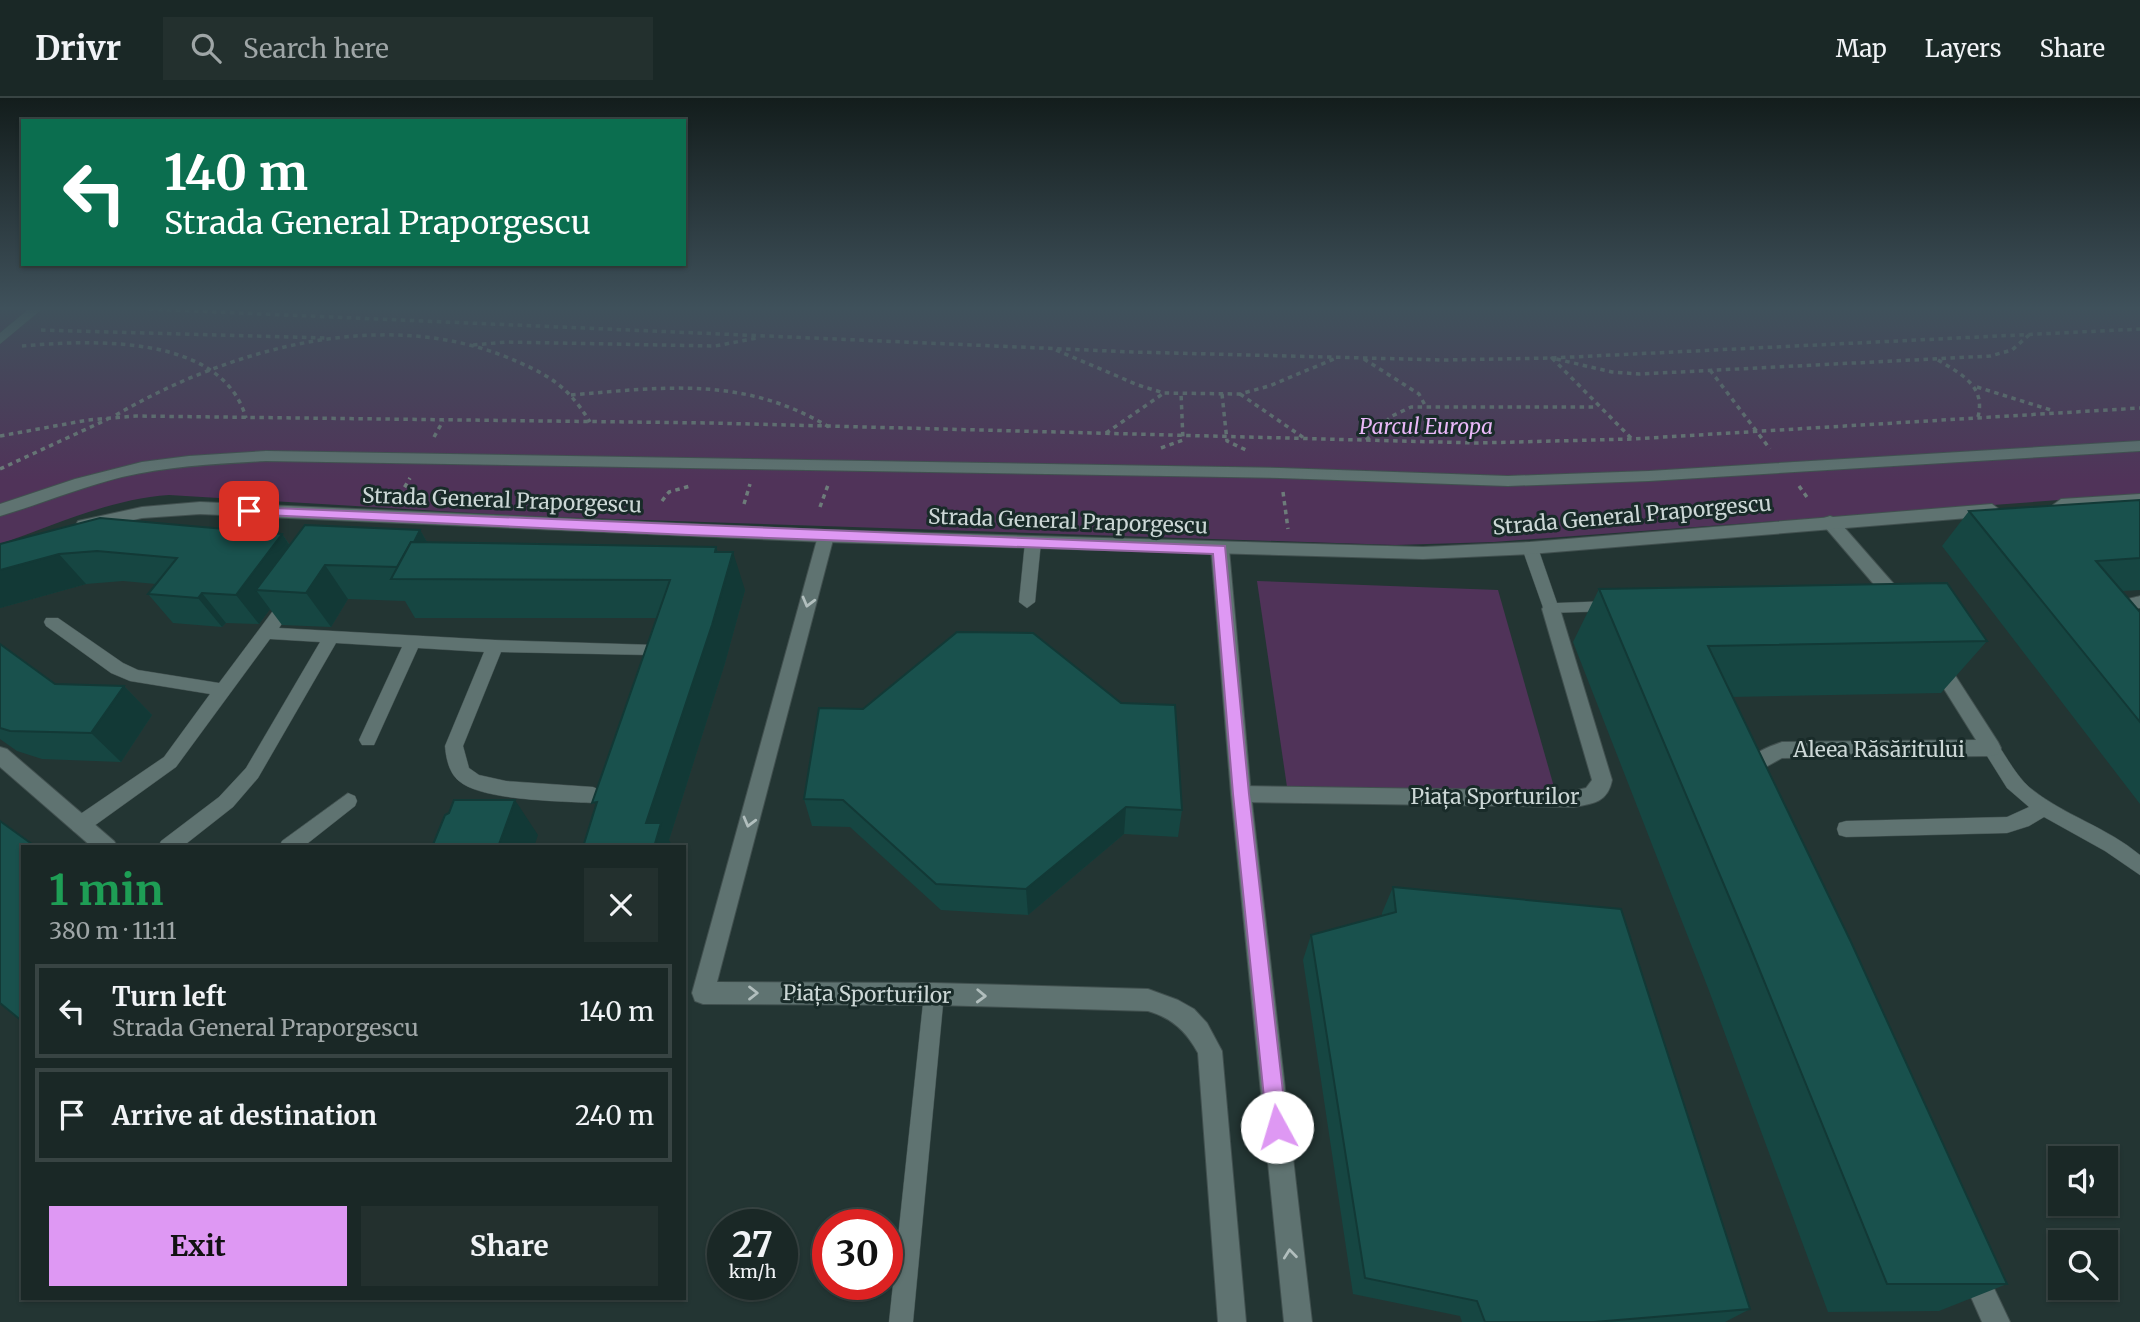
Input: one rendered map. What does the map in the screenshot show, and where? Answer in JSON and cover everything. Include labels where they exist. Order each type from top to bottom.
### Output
[{"type":"street","points":[[0,510],[37,496],[130,470],[199,459],[266,456],[1280,473],[1508,481],[1649,477],[2140,446]]},
{"type":"street","points":[[2046,506],[2140,499]]},
{"type":"street","name":"Strada General Praporgescu","points":[[72,529],[126,514],[167,508],[344,522],[1423,553],[1530,548],[2005,509]]},
{"type":"street","points":[[1830,522],[1898,600],[1912,622]]},
{"type":"street","name":"Piața Sporturilor","points":[[826,536],[694,993],[934,994],[1148,1000],[1175,1008],[1198,1027],[1210,1051],[1232,1322]]},
{"type":"street","points":[[1220,549],[1241,794],[1298,1322]]},
{"type":"street","name":"Piața Sporturilor","points":[[1241,794],[1573,799],[1591,796],[1600,790],[1602,780],[1551,609]]},
{"type":"street","name":"Aleea Răsăritului","points":[[1927,645],[1991,748]]},
{"type":"street","name":"Aleea Răsăritului","points":[[1756,801],[1751,789],[1751,770],[1762,755],[1782,750],[1991,748]]},
{"type":"street","points":[[0,755],[105,845]]},
{"type":"street","points":[[1967,1258],[1996,1322]]},
{"type":"lane","points":[[1027,602],[1033,542]]},
{"type":"lane","points":[[1530,548],[1551,609],[1634,606]]},
{"type":"lane","points":[[80,825],[170,762],[296,591]]},
{"type":"lane","points":[[1870,600],[1898,600]]},
{"type":"lane","points":[[2113,629],[2111,614],[2120,606],[2140,602]]},
{"type":"lane","points":[[52,622],[117,668],[136,676],[224,690]]},
{"type":"lane","points":[[267,633],[412,643],[649,649]]},
{"type":"lane","points":[[171,845],[226,802],[252,773],[331,638]]},
{"type":"lane","points":[[368,740],[412,643]]},
{"type":"lane","points":[[495,646],[454,746],[455,759],[466,778],[483,792],[593,794]]},
{"type":"lane","name":"Aleea Răsăritului","points":[[1991,748],[2020,789],[2042,806],[2103,838],[2140,867]]},
{"type":"lane","points":[[292,845],[348,801]]},
{"type":"lane","points":[[1846,829],[2007,825],[2035,815],[2042,806]]},
{"type":"lane","points":[[901,1322],[934,994]]},
{"type":"path","points":[[199,366],[235,391],[243,405],[246,418]]},
{"type":"path","points":[[0,469],[78,435],[160,390],[219,366]]},
{"type":"path","points":[[528,366],[563,386],[590,422]]},
{"type":"path","points":[[1095,366],[1145,388],[1164,393],[1222,394],[1240,394],[1269,386],[1318,366]]},
{"type":"path","points":[[1376,366],[1419,394],[1426,407]]},
{"type":"path","points":[[1560,366],[1632,439]]},
{"type":"path","points":[[1587,366],[1612,372],[1640,374],[1790,366]]},
{"type":"path","points":[[1946,366],[1977,387],[2015,401],[2062,413]]},
{"type":"path","points":[[1710,370],[1755,430]]},
{"type":"path","points":[[1977,387],[1982,402],[1978,417]]},
{"type":"path","points":[[571,395],[673,388],[719,390],[762,396],[790,404],[811,413],[830,427]]},
{"type":"path","points":[[1105,434],[1164,393]]},
{"type":"path","points":[[1181,393],[1183,436]]},
{"type":"path","points":[[1222,394],[1226,437]]},
{"type":"path","points":[[1240,394],[1305,439]]},
{"type":"path","points":[[1366,440],[1400,410],[1426,407],[1475,410],[1598,407]]},
{"type":"path","points":[[0,436],[113,417],[590,422],[1477,443],[1632,439],[2140,408]]},
{"type":"path","points":[[1280,473],[1292,550]]},
{"type":"path","points":[[744,504],[750,482]]},
{"type":"path","points":[[820,507],[828,484]]},
{"type":"green space","name":"Parcul Europa","points":[[0,366],[2140,366],[2140,494],[1494,542],[1395,545],[524,516],[169,495],[104,507],[0,544]]},
{"type":"green space","points":[[1257,581],[1498,590],[1556,794],[1287,787]]},
{"type":"building","points":[[2140,500],[2140,558],[2096,561],[2140,612],[2140,722],[1969,511]]},
{"type":"building","points":[[100,518],[282,534],[236,595],[202,593],[198,598],[148,594],[177,558],[97,551],[59,554],[0,570],[0,544]]},
{"type":"building","points":[[305,525],[420,530],[397,567],[325,565],[306,593],[256,590]]},
{"type":"building","points":[[411,542],[716,547],[715,552],[733,552],[712,625],[646,823],[661,823],[655,845],[584,845],[597,802],[592,803],[670,580],[391,579]]},
{"type":"building","points":[[1947,583],[1987,641],[1708,646],[1851,942],[2007,1284],[1887,1284],[1749,944],[1599,589]]},
{"type":"building","points":[[957,632],[1033,633],[1121,703],[1175,705],[1182,810],[1126,807],[1026,889],[936,884],[843,800],[804,799],[819,708],[863,709]]},
{"type":"building","points":[[0,644],[55,684],[124,686],[91,733],[10,731],[0,728]]},
{"type":"building","points":[[454,800],[515,800],[499,845],[433,845],[445,815],[449,813]]},
{"type":"building","points":[[0,821],[33,845],[21,845],[21,1020],[0,1003]]},
{"type":"building","points":[[1393,887],[1621,909],[1750,1309],[1594,1322],[1485,1322],[1477,1301],[1365,1278],[1311,935],[1396,912]]},
{"type":"route","points":[[249,511],[689,531],[1220,549],[1241,794],[1277,1127]]}]
